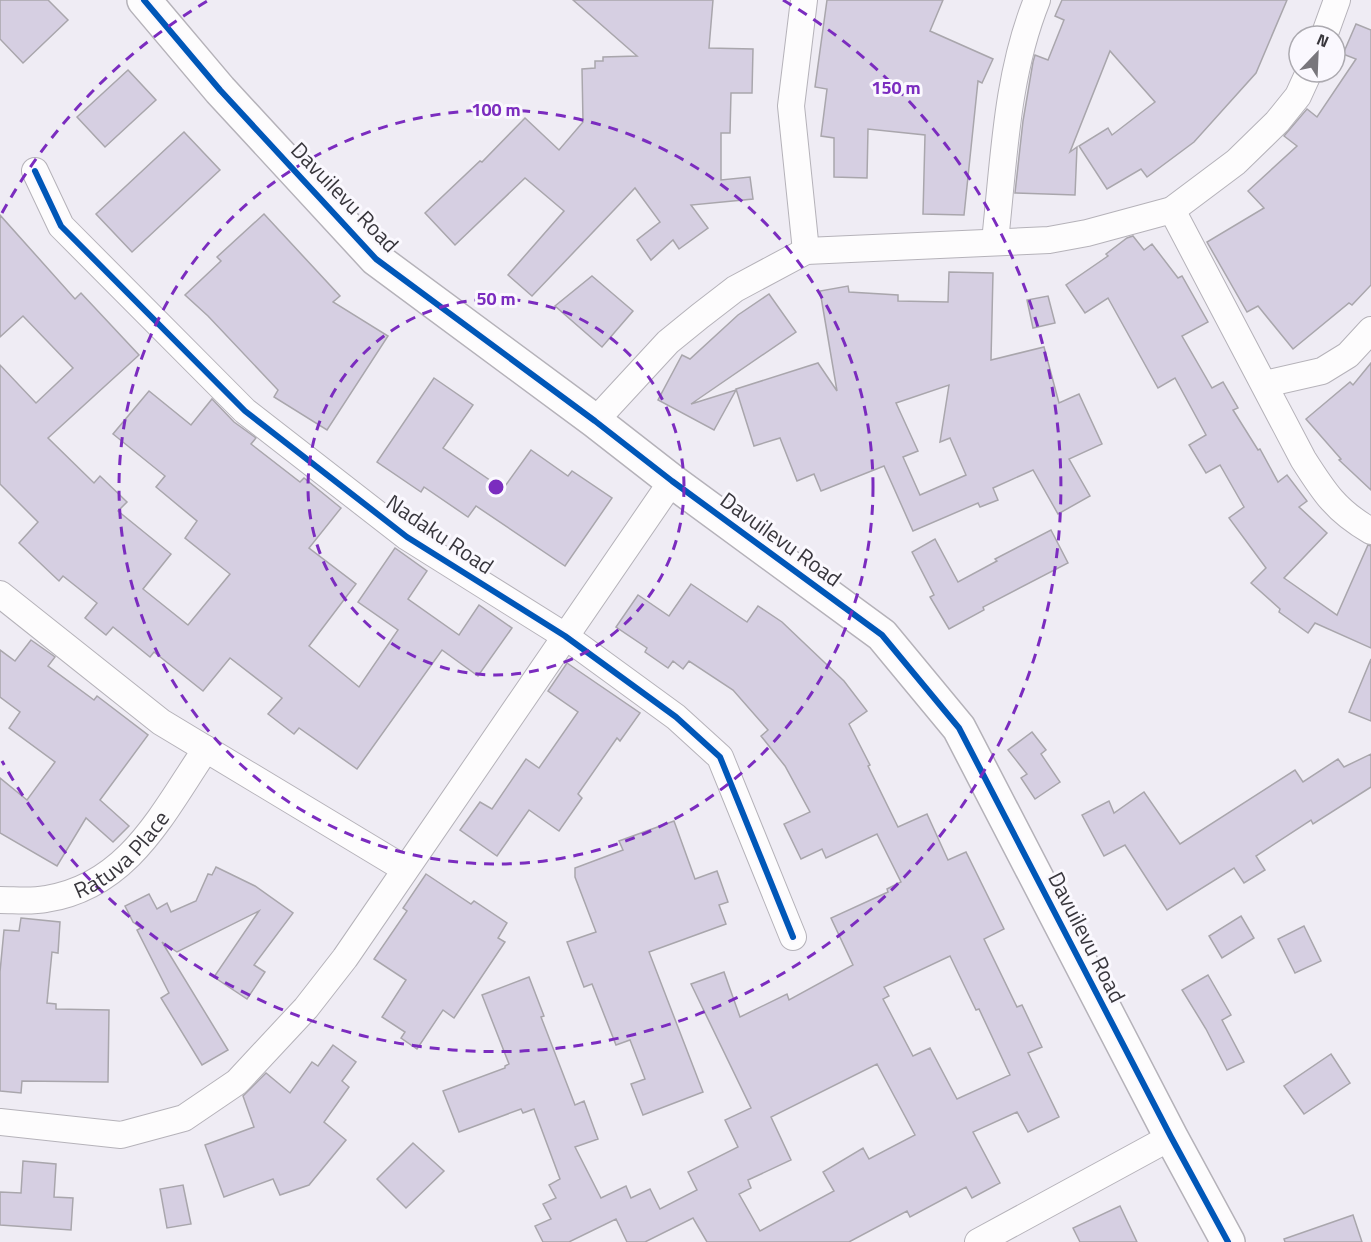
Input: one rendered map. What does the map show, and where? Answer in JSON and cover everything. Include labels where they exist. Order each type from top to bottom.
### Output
[{"type":"street","name":"Davuilevu Road","points":[[144,0],[220,90],[376,259],[882,635],[959,728],[1171,1137],[1228,1242]]},
{"type":"street","points":[[804,0],[791,106],[806,251]]},
{"type":"street","points":[[996,241],[1007,117],[1015,74],[1037,0]]},
{"type":"street","points":[[1328,24],[1337,0]]},
{"type":"street","points":[[595,421],[668,342],[692,322],[735,289],[806,251],[1059,238],[1087,233],[1172,210],[1236,162],[1277,122],[1298,96],[1304,84]]},
{"type":"street","name":"Nadaku Road","points":[[35,171],[61,226],[245,411],[407,537],[565,636],[676,717],[720,757],[793,937]]},
{"type":"street","points":[[1172,210],[1303,459],[1327,496],[1353,520],[1371,531]]},
{"type":"street","points":[[1265,384],[1322,371],[1348,355],[1371,330]]},
{"type":"street","points":[[0,1122],[121,1135],[184,1118],[237,1082],[306,1008],[345,958],[672,481]]},
{"type":"street","points":[[0,594],[161,722],[405,869]]},
{"type":"street","name":"Ratuva Place","points":[[0,900],[46,899],[66,894],[85,887],[119,867],[146,838],[206,749]]},
{"type":"street","points":[[978,1242],[1171,1137]]},
{"type":"building","points":[[0,0],[48,0],[68,20],[23,63],[0,39]]},
{"type":"building","points":[[573,0],[713,0],[709,48],[753,49],[752,93],[731,93],[730,133],[721,133],[721,180],[750,177],[753,199],[691,205],[708,228],[679,249],[673,240],[651,260],[637,240],[660,222],[635,188],[532,296],[508,275],[564,211],[525,178],[455,245],[425,213],[480,161],[482,162],[525,118],[559,150],[583,122],[582,69],[595,68],[595,61],[603,61],[603,57],[637,56]]},
{"type":"building","points":[[827,0],[943,0],[930,31],[993,59],[982,83],[978,81],[964,215],[923,214],[925,135],[868,129],[867,178],[834,177],[834,138],[821,136],[827,89],[815,87]]},
{"type":"building","points":[[1062,0],[1287,0],[1256,73],[1194,142],[1147,177],[1141,169],[1107,189],[1079,146],[1108,128],[1112,135],[1155,102],[1110,51],[1070,152],[1077,147],[1075,195],[1015,193],[1023,121],[1033,62],[1035,55],[1048,60],[1064,20],[1055,16]]},
{"type":"building","points":[[1356,24],[1371,30],[1371,285],[1352,305],[1349,303],[1293,349],[1258,306],[1247,312],[1207,242],[1264,208],[1248,191],[1297,146],[1284,136],[1307,109],[1317,117],[1339,84],[1347,84],[1347,72],[1356,59],[1347,56],[1347,45]]},
{"type":"building","points":[[128,70],[156,100],[105,147],[77,117]]},
{"type":"building","points":[[184,132],[220,170],[132,252],[96,214]]},
{"type":"building","points":[[264,214],[340,296],[333,302],[388,336],[327,430],[274,397],[278,390],[185,295],[221,261],[217,257]]},
{"type":"building","points":[[0,215],[75,299],[81,293],[139,355],[48,438],[94,483],[100,476],[127,502],[118,511],[171,554],[143,589],[188,625],[230,574],[185,538],[197,521],[156,487],[165,476],[113,434],[149,391],[191,425],[212,399],[234,422],[256,438],[251,444],[300,482],[304,478],[341,508],[309,548],[356,584],[309,646],[359,687],[398,630],[358,602],[395,548],[427,571],[408,599],[459,635],[479,605],[512,628],[478,676],[442,650],[357,769],[299,728],[294,734],[268,714],[282,698],[230,658],[203,691],[154,652],[150,657],[113,627],[106,635],[85,618],[97,603],[63,576],[59,581],[19,543],[38,522],[0,484],[0,365],[36,403],[73,368],[23,316],[0,337]]},
{"type":"building","points":[[1133,236],[1144,250],[1152,244],[1178,278],[1182,276],[1208,322],[1182,336],[1212,388],[1223,382],[1238,408],[1233,410],[1258,450],[1260,449],[1278,482],[1287,475],[1307,501],[1299,507],[1327,533],[1284,578],[1337,615],[1368,545],[1371,546],[1371,648],[1315,623],[1308,633],[1279,612],[1280,609],[1251,583],[1266,568],[1229,518],[1244,507],[1220,465],[1206,473],[1189,445],[1206,435],[1175,378],[1158,388],[1108,298],[1085,313],[1066,285],[1108,256],[1106,254],[1127,238]]},
{"type":"building","points":[[949,272],[993,273],[991,360],[1044,347],[1059,403],[1079,394],[1102,444],[1069,459],[1090,496],[1058,514],[1033,470],[993,488],[998,500],[980,507],[978,503],[913,531],[884,466],[821,491],[814,474],[797,481],[780,438],[754,446],[736,389],[818,363],[837,391],[820,291],[848,286],[849,292],[898,295],[898,301],[948,302]],"holes":[[[949,385],[940,442],[950,438],[966,475],[920,495],[903,457],[918,451],[896,403]]]},
{"type":"building","points":[[592,276],[633,311],[602,347],[555,306]]},
{"type":"building","points":[[769,294],[796,332],[691,404],[736,390],[714,430],[658,400],[682,355],[690,359],[738,315]]},
{"type":"building","points":[[1048,296],[1055,323],[1033,328],[1027,300]]},
{"type":"building","points":[[1371,363],[1371,490],[1339,460],[1341,459],[1306,419],[1350,382],[1353,385]]},
{"type":"building","points":[[434,378],[473,405],[443,448],[503,489],[531,450],[568,476],[572,471],[612,498],[565,566],[476,506],[468,517],[424,487],[421,492],[377,462]]},
{"type":"building","points":[[1051,530],[1068,563],[983,607],[984,610],[949,629],[930,597],[934,595],[912,552],[935,539],[958,582],[997,561],[995,559]]},
{"type":"building","points":[[691,584],[747,622],[758,606],[782,622],[844,681],[867,711],[849,724],[898,827],[927,814],[948,860],[966,852],[1004,929],[984,939],[1017,1007],[1022,1005],[1042,1047],[1028,1053],[1059,1117],[1028,1132],[1017,1112],[973,1132],[1000,1183],[972,1198],[966,1187],[910,1217],[907,1211],[849,1242],[707,1242],[693,1218],[645,1242],[627,1242],[616,1219],[569,1242],[543,1242],[535,1226],[551,1219],[543,1204],[556,1198],[549,1185],[560,1179],[534,1109],[523,1113],[521,1109],[459,1132],[443,1091],[505,1068],[509,1064],[482,995],[529,977],[544,1016],[541,1017],[575,1105],[584,1101],[598,1139],[575,1147],[601,1198],[626,1186],[631,1198],[650,1189],[660,1209],[697,1190],[688,1172],[738,1147],[725,1120],[751,1108],[691,984],[724,972],[740,1017],[787,994],[789,1000],[853,965],[831,918],[888,892],[887,889],[901,882],[877,834],[826,858],[822,849],[801,859],[784,824],[810,812],[785,766],[761,736],[768,730],[733,690],[689,661],[683,669],[673,661],[668,668],[645,652],[647,648],[616,627],[638,595],[669,616]],"holes":[[[950,956],[976,1010],[979,1009],[1010,1075],[957,1099],[930,1048],[913,1056],[883,999],[889,996],[884,987]],[[877,1064],[915,1135],[869,1159],[863,1148],[823,1172],[834,1191],[760,1231],[739,1194],[751,1188],[748,1180],[791,1160],[771,1117]]]},
{"type":"building","points":[[31,640],[55,657],[48,666],[94,700],[97,696],[148,735],[100,800],[129,826],[113,842],[86,818],[57,866],[0,833],[0,778],[27,800],[55,762],[9,728],[20,712],[0,697],[0,650],[15,661]]},
{"type":"building","points":[[1371,659],[1371,721],[1349,712]]},
{"type":"building","points":[[567,663],[640,713],[620,741],[617,738],[578,794],[582,798],[559,831],[529,810],[497,856],[460,830],[480,802],[492,809],[526,759],[539,768],[578,712],[548,691]]},
{"type":"building","points":[[1032,732],[1046,750],[1041,754],[1060,782],[1035,799],[1021,778],[1027,774],[1008,750]]},
{"type":"building","points":[[1371,754],[1371,787],[1313,824],[1311,820],[1256,856],[1265,870],[1244,883],[1234,868],[1167,910],[1125,845],[1104,856],[1082,815],[1109,801],[1114,813],[1144,792],[1180,844],[1295,770],[1303,782],[1338,759],[1344,767]]},
{"type":"building","points":[[674,821],[695,879],[717,871],[728,902],[719,905],[726,924],[649,952],[703,1092],[643,1115],[631,1084],[645,1079],[630,1040],[616,1045],[592,984],[584,987],[567,942],[596,932],[575,877],[575,868],[623,850],[619,841]]},
{"type":"building","points":[[216,867],[255,886],[293,913],[254,965],[265,972],[247,999],[214,977],[259,911],[177,952],[162,942],[228,1050],[202,1065],[161,998],[169,993],[137,930],[141,928],[133,922],[125,906],[149,894],[157,909],[167,903],[171,912],[196,901],[208,874],[212,875]]},
{"type":"building","points":[[426,874],[471,904],[474,901],[507,923],[498,938],[505,942],[454,1018],[443,1010],[417,1049],[401,1038],[405,1032],[382,1017],[406,980],[374,959],[407,911],[403,908]]},
{"type":"building","points":[[1241,916],[1254,938],[1222,958],[1209,936]]},
{"type":"building","points":[[21,918],[60,922],[58,953],[52,952],[47,1003],[56,1004],[56,1009],[109,1010],[108,1082],[22,1081],[21,1093],[0,1091],[0,972],[4,930],[19,931]]},
{"type":"building","points":[[1304,926],[1321,961],[1295,973],[1278,939]]},
{"type":"building","points":[[1208,975],[1231,1015],[1222,1020],[1244,1062],[1227,1070],[1182,990]]},
{"type":"building","points":[[333,1045],[356,1062],[342,1081],[349,1087],[324,1122],[346,1140],[309,1185],[280,1195],[273,1179],[224,1197],[205,1145],[254,1127],[243,1096],[266,1073],[290,1093],[312,1062],[318,1066]]},
{"type":"building","points":[[1331,1054],[1350,1083],[1304,1114],[1284,1086]]},
{"type":"building","points":[[413,1143],[444,1171],[406,1208],[377,1179]]},
{"type":"building","points":[[23,1161],[56,1164],[54,1197],[73,1198],[71,1230],[0,1225],[0,1192],[21,1193]]},
{"type":"building","points":[[183,1185],[191,1224],[167,1228],[160,1189]]},
{"type":"building","points":[[1120,1206],[1137,1242],[1080,1242],[1073,1228]]},
{"type":"building","points":[[1353,1215],[1362,1242],[1285,1242],[1284,1239]]},
{"type":"cycle path","points":[[144,0],[220,90],[376,259],[882,635],[959,728],[1171,1137],[1228,1242]]},
{"type":"cycle path","points":[[35,171],[61,226],[245,411],[407,537],[565,636],[676,717],[720,757],[793,937]]}]
